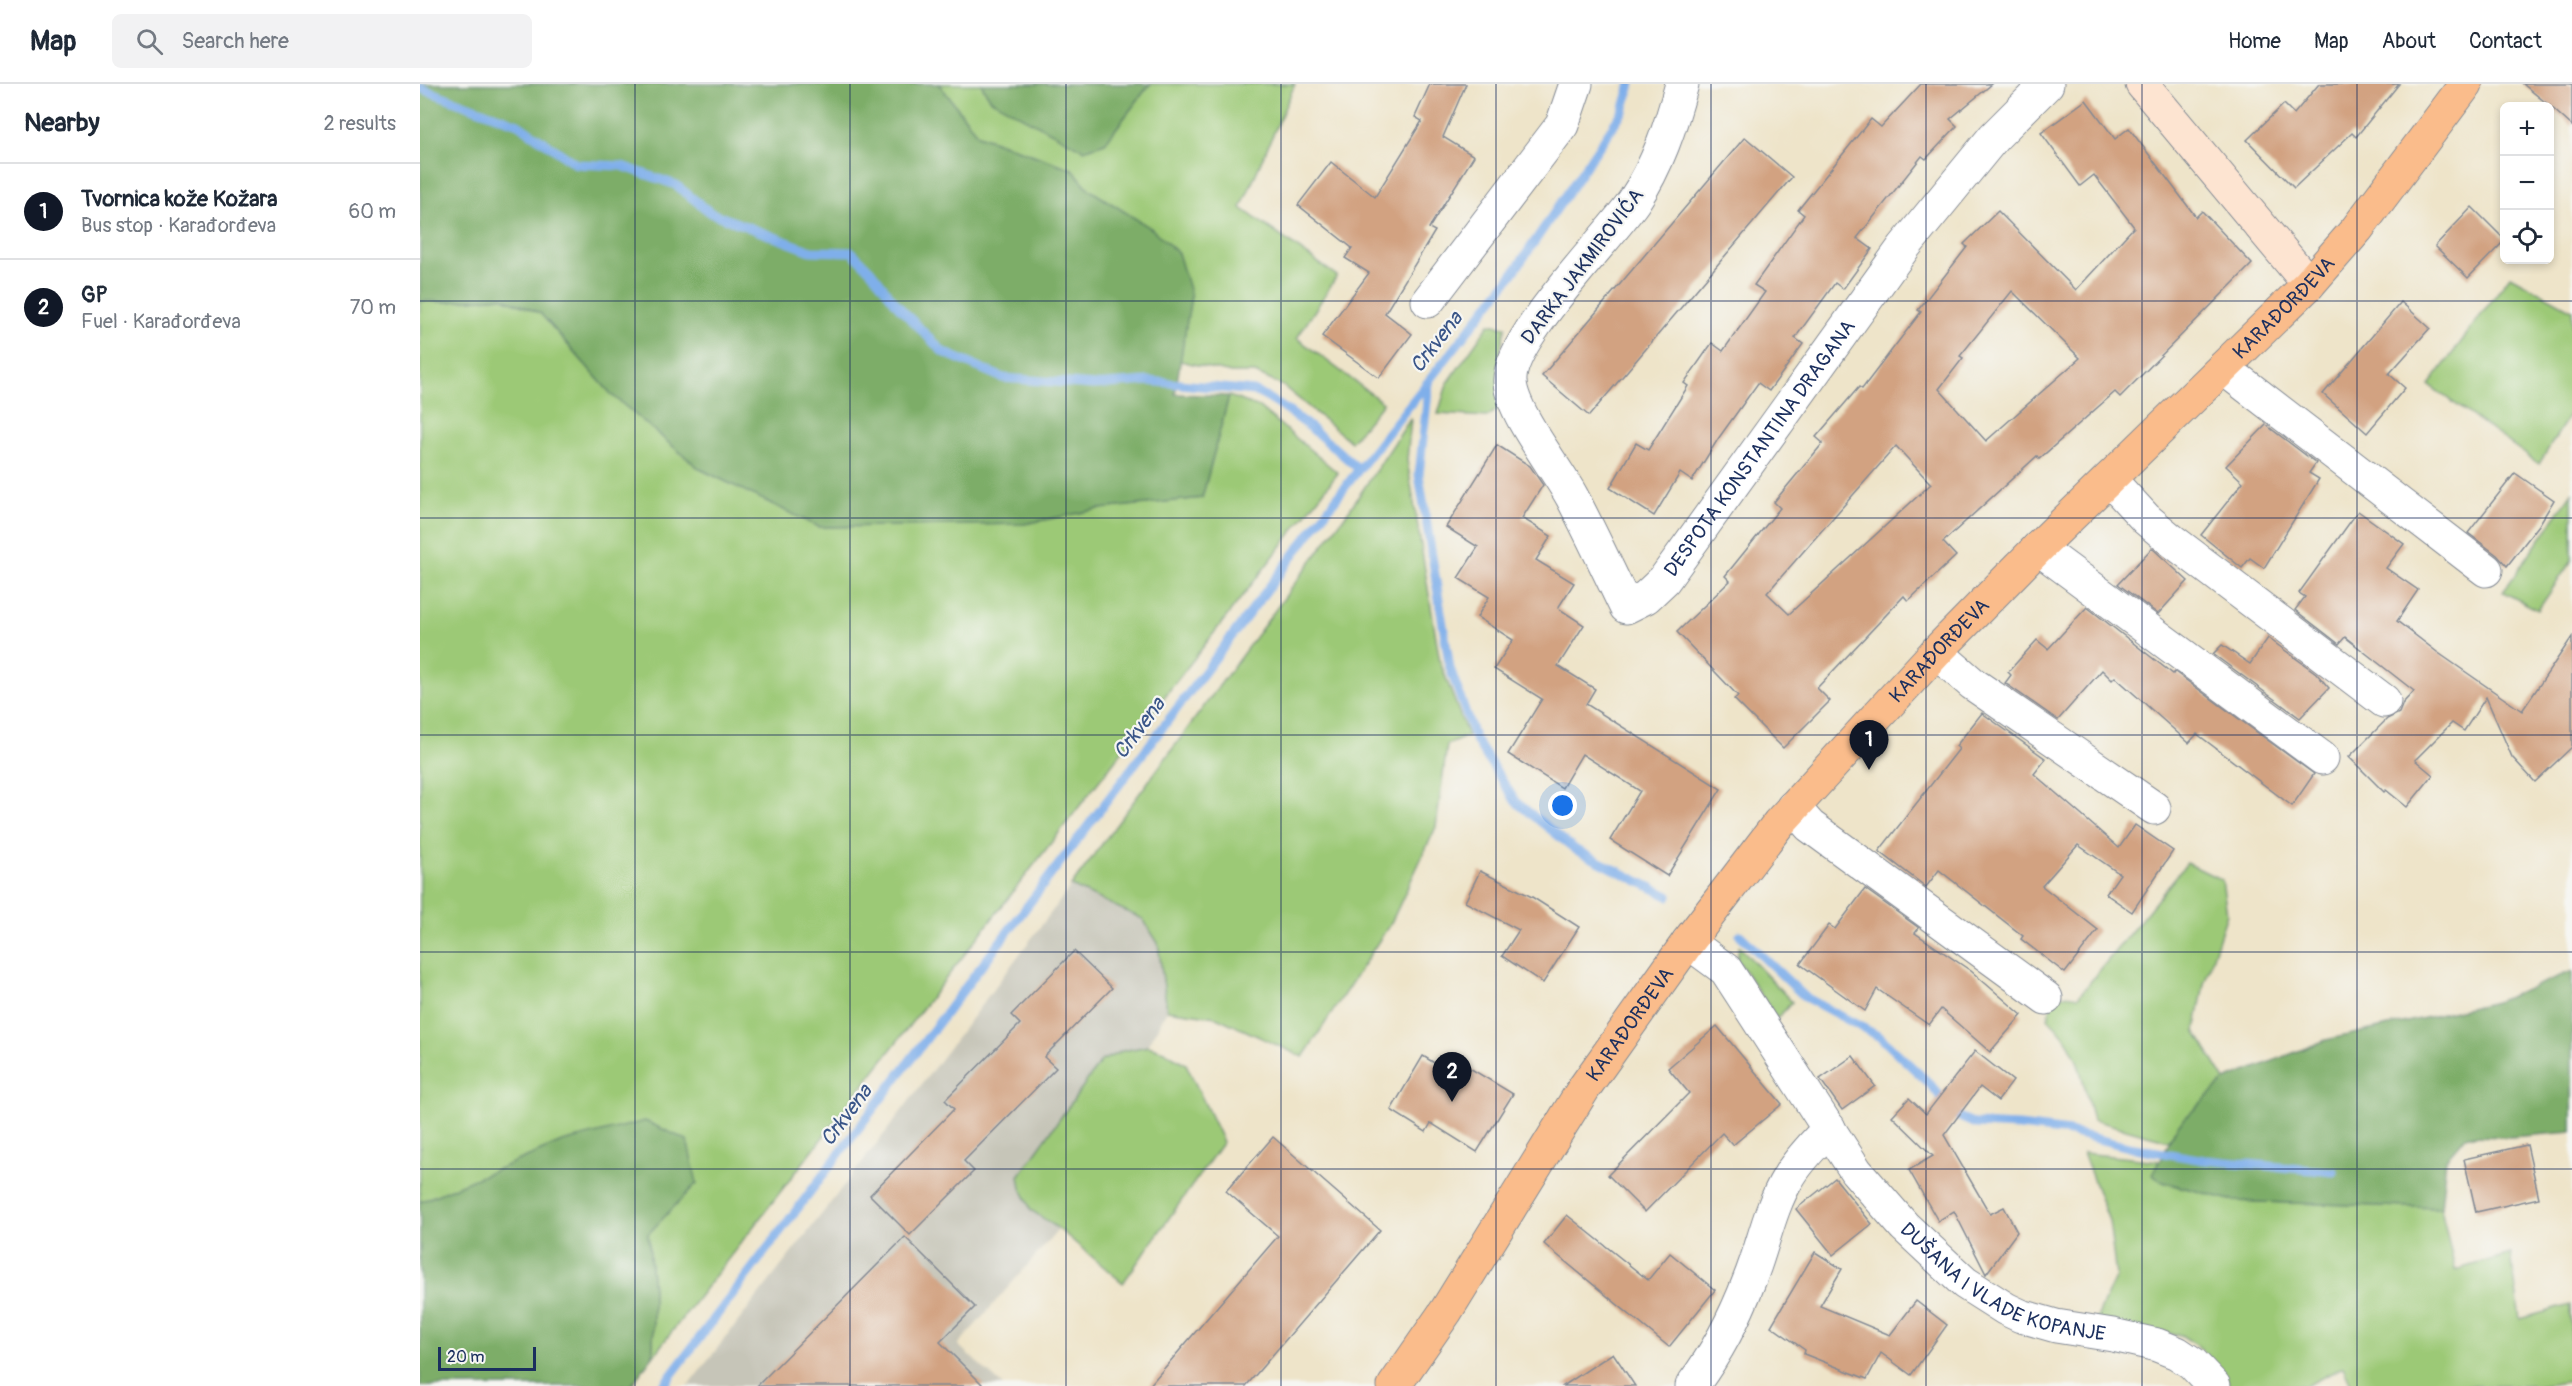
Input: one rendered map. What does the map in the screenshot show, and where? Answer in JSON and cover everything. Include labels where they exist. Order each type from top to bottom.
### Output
[{"type":"main road","name":"KARAĐORĐEVA","points":[[1394,1386],[1446,1311],[1584,1088],[1734,879],[1793,807],[1936,652],[2038,548],[2309,284],[2357,230],[2466,84]]},
{"type":"street","points":[[1428,301],[1562,125],[1576,84]]},
{"type":"street","name":"DARKA JAKMIROVIĆA","points":[[1510,381],[1514,357],[1529,332],[1633,202],[1652,173],[1665,143],[1682,84]]},
{"type":"street","name":"DESPOTA KONSTANTINA DRAGANA","points":[[1510,381],[1516,403],[1572,497],[1626,607],[1646,597],[1664,579],[1904,247],[1995,137],[2047,84]]},
{"type":"street","points":[[2142,84],[2309,284]]},
{"type":"street","points":[[2223,368],[2486,570]]},
{"type":"street","points":[[2109,480],[2146,519],[2169,539],[2384,701]]},
{"type":"street","points":[[2038,548],[2322,758]]},
{"type":"street","points":[[1936,652],[1973,684],[2154,808]]},
{"type":"street","points":[[1793,807],[1810,826],[2046,998]]},
{"type":"street","name":"DUŠANA I VLADE KOPANJE","points":[[1688,942],[1726,970],[1856,1171],[1904,1226],[1965,1283],[2006,1309],[2056,1326],[2113,1335],[2157,1345],[2177,1353],[2192,1363],[2214,1386]]},
{"type":"street","points":[[1692,1386],[1710,1362],[1737,1311],[1750,1281],[1778,1197],[1788,1177],[1828,1128]]},
{"type":"shaded area","points":[[1071,886],[1143,919],[1158,943],[1167,1010],[1148,1046],[1122,1051],[1101,1061],[1019,1176],[1021,1188],[1031,1209],[1059,1229],[958,1345],[1003,1386],[688,1386],[888,1129]]},
{"type":"green space","points":[[420,84],[939,84],[978,135],[1072,169],[1090,190],[1152,229],[1178,253],[1191,296],[1175,394],[1229,396],[1202,498],[1099,509],[1024,524],[819,527],[700,469],[612,395],[540,313],[501,297],[447,302],[420,301]]},
{"type":"green space","points":[[939,84],[981,84],[991,100],[1105,143],[1150,84],[1295,84],[1241,208],[1337,276],[1297,338],[1383,403],[1351,442],[1283,386],[1255,373],[1231,373],[1180,361],[1191,296],[1152,229],[1090,190],[1072,169],[978,135]]},
{"type":"green space","points":[[981,84],[1150,84],[1105,143],[1084,150],[991,100]]},
{"type":"green space","points":[[2510,276],[2572,310],[2572,411],[2539,464],[2429,385]]},
{"type":"green space","points":[[501,297],[540,313],[612,395],[700,469],[819,527],[1024,524],[1099,509],[1202,498],[1229,396],[1259,407],[1338,473],[653,1356],[653,1290],[648,1234],[696,1183],[562,1142],[420,1202],[420,301],[447,302]]},
{"type":"green space","points":[[1489,324],[1506,327],[1500,366],[1505,404],[1487,417],[1438,414],[1447,384]]},
{"type":"green space","points":[[1411,418],[1407,460],[1440,662],[1468,736],[1447,745],[1436,827],[1392,921],[1303,1057],[1216,1017],[1167,1010],[1158,943],[1143,919],[1071,886],[1350,509]]},
{"type":"green space","points":[[2572,493],[2572,560],[2538,610],[2503,592]]},
{"type":"green space","points":[[2187,863],[2222,880],[2227,914],[2204,984],[2195,1031],[2225,1080],[2178,1125],[2169,1141],[2093,1120],[2073,1053],[2059,1029],[2048,1019],[2054,993],[2078,997]]},
{"type":"green space","points":[[1739,946],[1792,1002],[1777,1019],[1737,959]]},
{"type":"green space","points":[[2572,971],[2572,1132],[2511,1137],[2466,1136],[2446,1159],[2441,1208],[2234,1201],[2163,1182],[2152,1175],[2178,1125],[2225,1080],[2326,1040],[2496,1002]]},
{"type":"green space","points":[[1148,1046],[1164,1051],[1186,1064],[1223,1142],[1123,1283],[1059,1229],[1031,1210],[1021,1188],[1019,1176],[1101,1061],[1122,1051]]},
{"type":"green space","points":[[645,1121],[687,1140],[697,1183],[648,1234],[653,1290],[653,1356],[631,1386],[420,1386],[420,1202],[562,1142]]},
{"type":"green space","points":[[2083,1153],[2159,1161],[2153,1175],[2163,1182],[2234,1201],[2441,1208],[2455,1270],[2511,1254],[2520,1319],[2570,1305],[2572,1381],[2540,1386],[2352,1386],[2343,1367],[2306,1386],[2230,1386],[2221,1370],[2198,1346],[2181,1335],[2133,1330],[2095,1322],[2116,1276],[2109,1221]]},
{"type":"building","points":[[1430,84],[1466,84],[1443,137],[1474,156],[1429,228],[1435,231],[1385,313],[1412,334],[1379,378],[1322,336],[1369,273],[1345,258],[1352,248],[1298,205],[1331,162],[1375,197],[1422,121],[1415,117]]},
{"type":"building","points":[[1921,84],[1992,84],[1950,119],[1957,126],[1926,159],[1922,156],[1857,238],[1872,249],[1843,289],[1835,283],[1795,338],[1803,344],[1769,391],[1758,383],[1718,439],[1692,481],[1680,473],[1654,516],[1610,488],[1636,443],[1648,450],[1688,386],[1684,383],[1712,343],[1723,351],[1765,292],[1754,285],[1804,215],[1798,210],[1871,119],[1881,127]]},
{"type":"building","points":[[2319,84],[2399,84],[2356,137],[2352,133],[2294,188],[2247,140],[2284,104],[2294,114]]},
{"type":"building","points":[[2523,84],[2572,84],[2572,126],[2554,110],[2554,102],[2545,102]]},
{"type":"building","points":[[2086,100],[2115,139],[2129,128],[2196,217],[2202,211],[2252,264],[2120,397],[2115,392],[2039,459],[2037,456],[1943,542],[1956,556],[1908,601],[1904,596],[1817,688],[1830,701],[1783,748],[1734,699],[1738,696],[1677,632],[1730,581],[1725,576],[1780,508],[1774,502],[1823,443],[1816,437],[1859,387],[1862,389],[1921,312],[1918,310],[1967,247],[1964,244],[1998,211],[2076,290],[2134,227],[2094,175],[2080,186],[2041,133]],"holes":[[[2012,291],[2080,358],[1986,441],[1939,389],[1963,358],[1960,356]],[[1896,446],[1931,484],[1789,614],[1767,593]]]},
{"type":"building","points":[[1745,137],[1792,177],[1589,416],[1542,376]]},
{"type":"building","points":[[2472,207],[2500,235],[2500,245],[2468,278],[2435,246]]},
{"type":"building","points":[[2401,302],[2430,328],[2389,374],[2405,388],[2367,433],[2323,394]]},
{"type":"building","points":[[2266,425],[2316,463],[2309,473],[2319,479],[2264,568],[2250,558],[2242,568],[2201,535],[2243,482],[2226,466]]},
{"type":"building","points":[[1497,445],[1530,466],[1543,485],[1522,518],[1551,536],[1536,560],[1574,583],[1558,608],[1584,625],[1558,666],[1595,689],[1586,704],[1721,789],[1667,876],[1610,840],[1640,791],[1582,754],[1562,788],[1508,754],[1542,699],[1494,669],[1513,640],[1477,617],[1489,597],[1458,578],[1478,547],[1446,527]]},
{"type":"building","points":[[2515,473],[2554,500],[2539,525],[2507,566],[2497,555],[2468,533]]},
{"type":"building","points":[[2358,511],[2404,544],[2386,568],[2418,590],[2397,621],[2522,711],[2572,637],[2572,747],[2535,782],[2512,757],[2486,697],[2464,731],[2452,723],[2415,760],[2433,775],[2407,807],[2386,790],[2384,792],[2349,757],[2387,719],[2399,713],[2403,703],[2414,691],[2345,637],[2339,644],[2295,610],[2305,597],[2299,593]]},
{"type":"building","points":[[2152,548],[2188,581],[2158,614],[2118,584]]},
{"type":"building","points":[[2087,607],[2173,674],[2175,672],[2314,774],[2292,806],[2197,734],[2189,743],[2115,677],[2112,680],[2102,670],[2058,720],[2005,683],[2011,675],[2008,672],[2037,640],[2048,649]]},
{"type":"building","points":[[2268,638],[2316,673],[2329,688],[2300,718],[2213,654],[2222,645],[2250,664]]},
{"type":"building","points":[[1982,713],[2046,759],[2034,774],[2119,848],[2135,825],[2173,851],[2132,912],[2106,894],[2120,874],[2078,845],[2042,886],[2098,930],[2065,973],[2021,939],[2023,936],[1939,870],[1926,887],[1879,851],[1959,749],[1956,746]]},
{"type":"building","points":[[1480,871],[1532,897],[1579,927],[1543,983],[1502,956],[1519,930],[1465,902]]},
{"type":"building","points":[[1865,889],[1919,928],[1915,933],[1971,971],[2022,1015],[1990,1052],[1941,1009],[1929,1025],[1877,989],[1865,1011],[1800,964],[1829,925],[1835,929]]},
{"type":"building","points":[[1074,951],[1112,988],[1044,1057],[1056,1068],[964,1161],[974,1171],[910,1235],[870,1195],[954,1109],[945,1100],[1020,1024],[1011,1015]]},
{"type":"building","points":[[1717,1026],[1782,1104],[1733,1145],[1722,1133],[1645,1212],[1608,1175],[1689,1093],[1668,1068]]},
{"type":"building","points":[[1975,1051],[2013,1081],[1998,1101],[1980,1087],[1944,1135],[1990,1214],[2004,1207],[2017,1232],[1986,1274],[1954,1211],[1938,1221],[1909,1170],[1933,1156],[1892,1116],[1909,1098],[1926,1114]]},
{"type":"building","points":[[1423,1056],[1460,1079],[1468,1067],[1513,1094],[1477,1152],[1431,1123],[1426,1132],[1391,1110]]},
{"type":"building","points":[[1853,1056],[1875,1086],[1842,1110],[1820,1079]]},
{"type":"building","points":[[1273,1137],[1380,1230],[1246,1386],[1149,1386],[1278,1236],[1226,1191]]},
{"type":"building","points":[[2527,1145],[2539,1198],[2476,1212],[2464,1159]]},
{"type":"building","points":[[1835,1178],[1872,1224],[1833,1255],[1796,1209]]},
{"type":"building","points":[[1567,1215],[1648,1280],[1670,1253],[1715,1290],[1669,1347],[1544,1244]]},
{"type":"building","points":[[905,1237],[975,1307],[940,1342],[984,1386],[757,1386]]},
{"type":"building","points":[[1815,1252],[1842,1269],[1820,1306],[1890,1335],[1916,1301],[1947,1325],[1911,1375],[1881,1353],[1867,1379],[1804,1354],[1805,1350],[1771,1326]]},
{"type":"building","points":[[1613,1353],[1635,1386],[1563,1386]]},
{"type":"waterway","name":"Crkvena","points":[[663,1386],[1345,487],[1512,275],[1623,111],[1631,84]]},
{"type":"waterway","points":[[420,88],[518,124],[576,164],[622,166],[676,185],[711,213],[811,251],[852,252],[871,271],[898,306],[943,352],[1003,378],[1094,385],[1148,381],[1254,391],[1283,407],[1359,469]]},
{"type":"waterway","points":[[1429,383],[1419,475],[1450,668],[1475,739],[1516,802],[1576,850],[1668,896]]},
{"type":"waterway","points":[[1740,935],[1805,997],[1880,1037],[1929,1083],[1957,1116],[1975,1124],[2070,1132],[2129,1147],[2204,1160],[2334,1172]]},
{"type":"place","name":"Tvornica kože Kožara","points":[[1869,770]]},
{"type":"place","name":"GP","points":[[1452,1102]]}]
